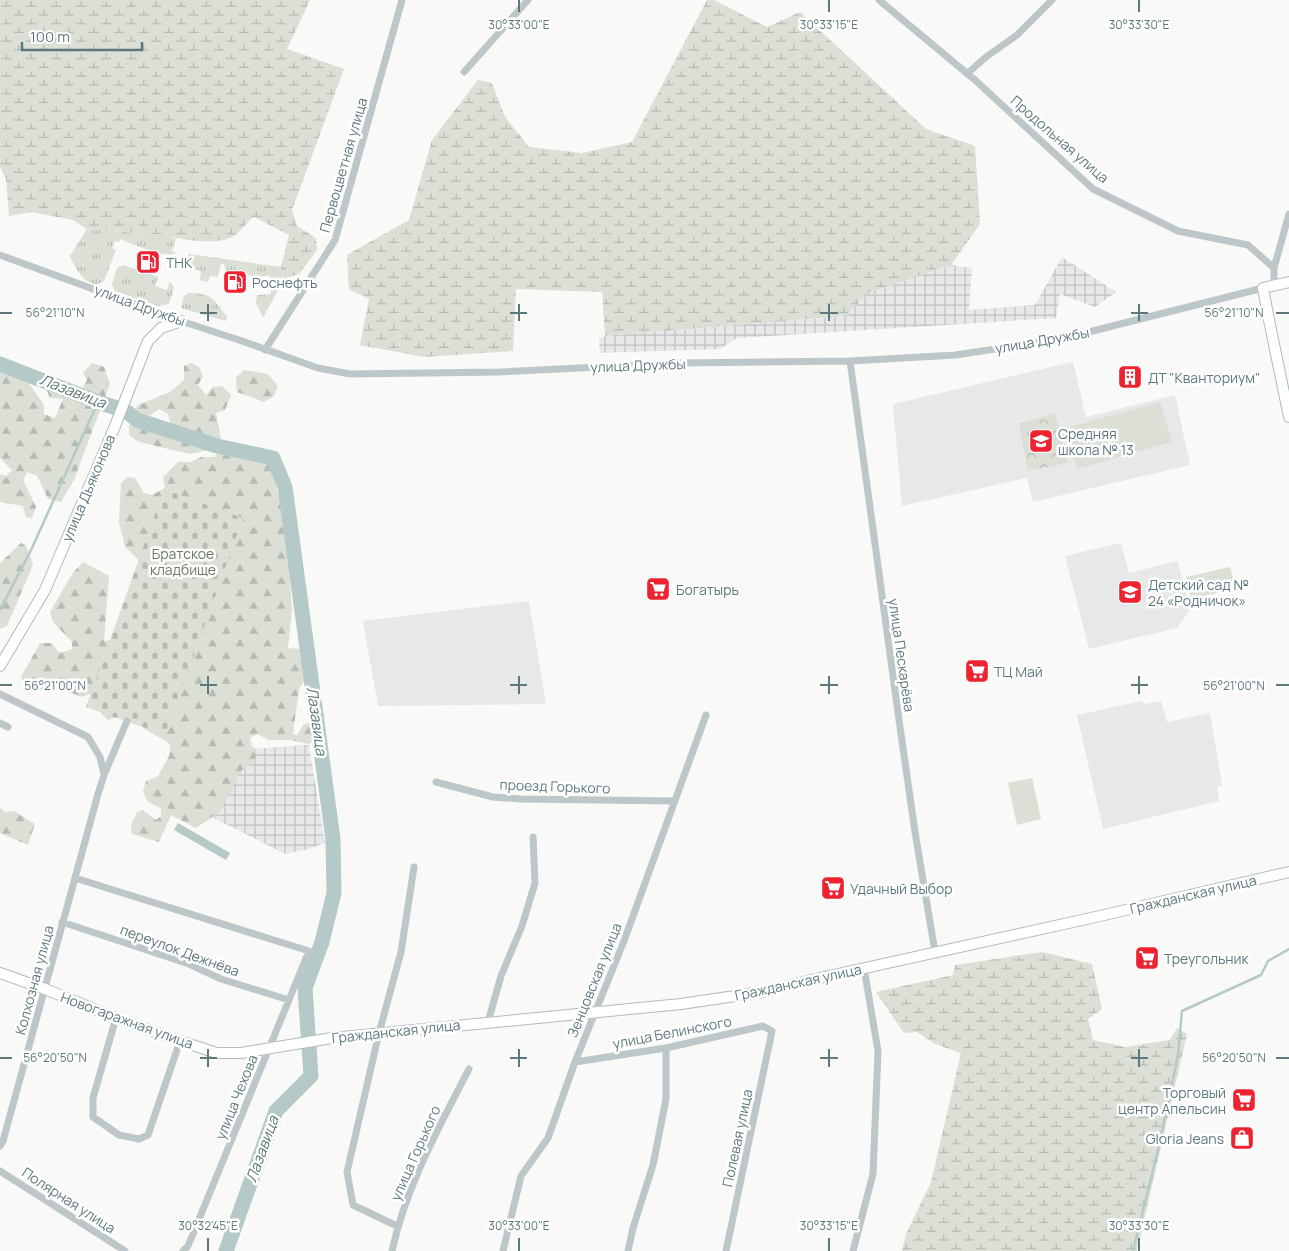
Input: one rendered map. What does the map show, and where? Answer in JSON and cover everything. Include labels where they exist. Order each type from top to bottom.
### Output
[{"type":"main road","name":"улица Дружбы","points":[[1264,288],[1289,282]]},
{"type":"main road","points":[[1264,288],[1289,417]]},
{"type":"main road","name":"улица Дьяконова","points":[[0,666],[45,590],[148,341],[161,328],[181,321]]},
{"type":"main road","name":"Гражданская улица","points":[[269,1049],[332,1038],[681,1004],[762,992],[1289,872]]},
{"type":"main road","name":"Новогаражная улица","points":[[0,973],[116,1018],[218,1053],[269,1049]]},
{"type":"street","name":"Первоцветная улица","points":[[265,350],[335,240],[402,0]]},
{"type":"street","points":[[464,72],[528,0]]},
{"type":"street","name":"Продольная улица","points":[[879,0],[968,73],[1093,189],[1178,231],[1248,245],[1274,268]]},
{"type":"street","points":[[968,73],[986,57],[1017,35],[1052,0]]},
{"type":"street","points":[[1274,286],[1274,268],[1289,214]]},
{"type":"street","name":"улица Дружбы","points":[[0,254],[265,350],[318,368],[350,374],[500,372],[681,363],[850,361],[956,355],[1060,339],[1264,288]]},
{"type":"street","name":"улица Пескарёва","points":[[850,361],[898,718],[935,952]]},
{"type":"street","points":[[0,694],[88,737],[100,757],[104,775]]},
{"type":"street","name":"Зенцовская улица","points":[[503,1251],[521,1176],[548,1138],[575,1062],[624,941],[706,715]]},
{"type":"street","name":"Колхозная улица","points":[[0,1146],[3,1141],[104,775],[127,721]]},
{"type":"street","points":[[0,723],[8,727]]},
{"type":"street","name":"проезд Горького","points":[[436,782],[493,797],[675,801]]},
{"type":"street","points":[[488,1022],[501,976],[522,926],[535,883],[533,837]]},
{"type":"street","points":[[397,1226],[353,1205],[347,1172],[379,1033],[401,952],[414,867]]},
{"type":"street","name":"улица Чехова","points":[[75,878],[309,951],[188,1246],[183,1251]]},
{"type":"street","name":"переулок Дежнёва","points":[[62,922],[189,964],[221,979],[289,1000]]},
{"type":"street","points":[[853,1251],[873,1174],[878,1052],[864,968]]},
{"type":"street","points":[[116,1018],[93,1098],[93,1117],[119,1134],[139,1139],[148,1136],[180,1041]]},
{"type":"street","name":"улица Белинского","points":[[575,1062],[666,1048],[763,1026],[772,1030]]},
{"type":"street","name":"Полевая улица","points":[[726,1251],[772,1030]]},
{"type":"street","points":[[628,1251],[633,1228],[653,1166],[666,1099],[666,1048]]},
{"type":"street","name":"улица Горького","points":[[392,1251],[397,1226],[427,1151],[469,1068]]},
{"type":"street","name":"Полярная улица","points":[[0,1171],[125,1251]]},
{"type":"shaded area","points":[[1062,257],[1116,292],[1095,307],[1060,294],[1056,318],[737,338],[720,349],[600,353],[599,339],[605,336],[845,316],[869,293],[951,265],[972,268],[969,310],[1035,305]]},
{"type":"shaded area","name":"Средняя школа № 13","points":[[1073,362],[1086,417],[1175,395],[1190,465],[1033,502],[1027,478],[902,506],[893,404]]},
{"type":"shaded area","name":"Детский сад № 24 «Родничок»","points":[[1121,543],[1129,573],[1178,561],[1190,610],[1177,628],[1089,649],[1065,556]]},
{"type":"shaded area","points":[[529,601],[546,704],[378,706],[363,621]]},
{"type":"shaded area","points":[[1142,701],[1144,704],[1161,701],[1167,722],[1210,713],[1222,785],[1217,787],[1219,801],[1103,829],[1077,715]]},
{"type":"shaded area","points":[[309,745],[325,843],[309,849],[285,854],[214,818],[235,750]]},
{"type":"shaded area","points":[[178,823],[230,853],[226,860],[174,830]]},
{"type":"green space","points":[[0,0],[310,0],[287,49],[344,69],[292,210],[297,226],[316,238],[317,250],[299,274],[284,279],[281,267],[289,235],[254,217],[234,236],[219,241],[209,241],[180,239],[164,235],[87,229],[73,220],[31,212],[9,216],[6,179],[0,167]]},
{"type":"green space","points":[[707,0],[714,0],[767,27],[800,12],[926,129],[975,146],[980,224],[951,265],[869,293],[845,316],[605,336],[602,292],[516,289],[513,351],[424,357],[360,345],[369,299],[349,289],[347,255],[409,220],[432,140],[478,80],[492,83],[505,117],[529,147],[582,153],[632,142]]},
{"type":"green space","points":[[87,229],[164,235],[176,239],[172,251],[176,253],[156,253],[120,239],[119,242],[115,241],[112,248],[116,250],[104,281],[93,284],[83,278],[70,256]]},
{"type":"green space","points":[[189,254],[281,267],[284,279],[263,318],[256,303],[257,295],[271,294],[270,276],[252,277],[246,273],[226,273],[224,264],[221,264],[218,277],[210,276],[208,282],[200,280],[201,271],[185,266]]},
{"type":"green space","points":[[123,265],[158,277],[155,286],[167,290],[170,281],[174,287],[169,304],[158,306],[115,291],[112,284],[117,268]]},
{"type":"green space","points":[[189,293],[203,294],[212,298],[227,317],[226,321],[181,308],[184,296]]},
{"type":"green space","points":[[92,363],[104,367],[110,384],[74,480],[61,502],[48,499],[37,476],[27,472],[23,480],[36,507],[32,518],[26,517],[23,506],[0,502],[0,474],[6,476],[12,470],[0,458],[0,370],[28,382],[44,405],[44,414],[55,418],[63,399],[50,398],[47,391],[52,382],[83,388],[87,380],[83,373]]},
{"type":"green space","points":[[191,363],[199,367],[203,376],[198,385],[206,395],[213,387],[222,386],[231,395],[225,410],[216,413],[221,438],[216,448],[190,454],[139,442],[129,435],[129,425],[135,422],[163,431],[170,422],[168,414],[159,409],[148,417],[140,418],[134,411],[138,405],[170,392],[184,380],[184,366]]},
{"type":"green space","points":[[244,370],[268,374],[278,386],[274,396],[264,402],[237,392],[236,377]]},
{"type":"green space","points":[[1160,402],[1172,442],[1077,469],[1066,428]]},
{"type":"green space","points":[[1055,413],[1068,463],[1028,471],[1019,424]]},
{"type":"green space","points":[[222,449],[231,454],[272,463],[280,505],[288,514],[288,552],[292,611],[288,648],[300,649],[306,654],[306,678],[299,689],[293,734],[297,735],[304,724],[312,722],[317,730],[315,740],[309,744],[290,740],[269,740],[257,734],[250,738],[252,746],[257,752],[253,763],[242,770],[220,812],[196,828],[171,815],[159,842],[132,834],[131,826],[137,812],[143,810],[156,820],[161,816],[161,808],[148,802],[143,791],[146,781],[158,776],[169,756],[170,744],[145,729],[142,722],[117,717],[108,720],[101,713],[98,695],[92,693],[82,697],[51,685],[36,692],[26,689],[21,677],[40,643],[51,643],[60,653],[72,649],[72,642],[53,622],[50,612],[72,574],[83,562],[109,576],[104,641],[115,639],[141,562],[125,547],[119,522],[121,483],[128,477],[135,478],[144,493],[152,495],[165,488],[163,477],[178,462],[190,462],[201,457],[214,457]]},
{"type":"green space","name":"Братское кладбище","points":[[164,489],[243,518],[165,735],[86,707]]},
{"type":"green space","points":[[21,543],[26,545],[33,565],[7,626],[0,629],[0,563]]},
{"type":"green space","points":[[1230,567],[1236,589],[1191,599],[1186,577]]},
{"type":"green space","points":[[1032,778],[1041,819],[1017,825],[1008,783]]},
{"type":"green space","points":[[0,808],[5,812],[14,811],[35,824],[28,845],[0,833]]},
{"type":"green space","points":[[1042,952],[1092,964],[1102,1009],[1088,1019],[1093,1040],[1125,1047],[1170,1040],[1177,1028],[1187,1034],[1137,1251],[902,1251],[906,1234],[931,1182],[961,1053],[935,1044],[917,1032],[904,1033],[876,992],[953,975],[955,965]]},
{"type":"waterway","name":"Лазавица","points":[[0,364],[126,411],[137,420],[217,446],[273,458],[285,487],[333,839],[334,893],[322,942],[305,988],[311,1076],[276,1111],[226,1251]]},
{"type":"waterway","points":[[0,610],[32,548],[98,402]]},
{"type":"waterway","points":[[1133,1251],[1159,1146],[1178,1055],[1182,1011],[1261,975],[1268,961],[1289,949]]},
{"type":"place","name":"ТНК","points":[[148,262]]},
{"type":"place","name":"Роснефть","points":[[235,282]]},
{"type":"place","name":"ДТ \"Кванториум\"","points":[[1130,377]]},
{"type":"place","name":"Средняя школа № 13","points":[[1041,441]]},
{"type":"place","name":"Богатырь","points":[[658,589]]},
{"type":"place","name":"Детский сад № 24 «Родничок»","points":[[1130,592]]},
{"type":"place","name":"ТЦ Май","points":[[977,671]]},
{"type":"place","name":"Удачный Выбор","points":[[833,888]]},
{"type":"place","name":"Треугольник","points":[[1147,958]]},
{"type":"place","name":"Торговый центр Апельсин","points":[[1244,1100]]},
{"type":"place","name":"Gloria Jeans","points":[[1242,1138]]}]
